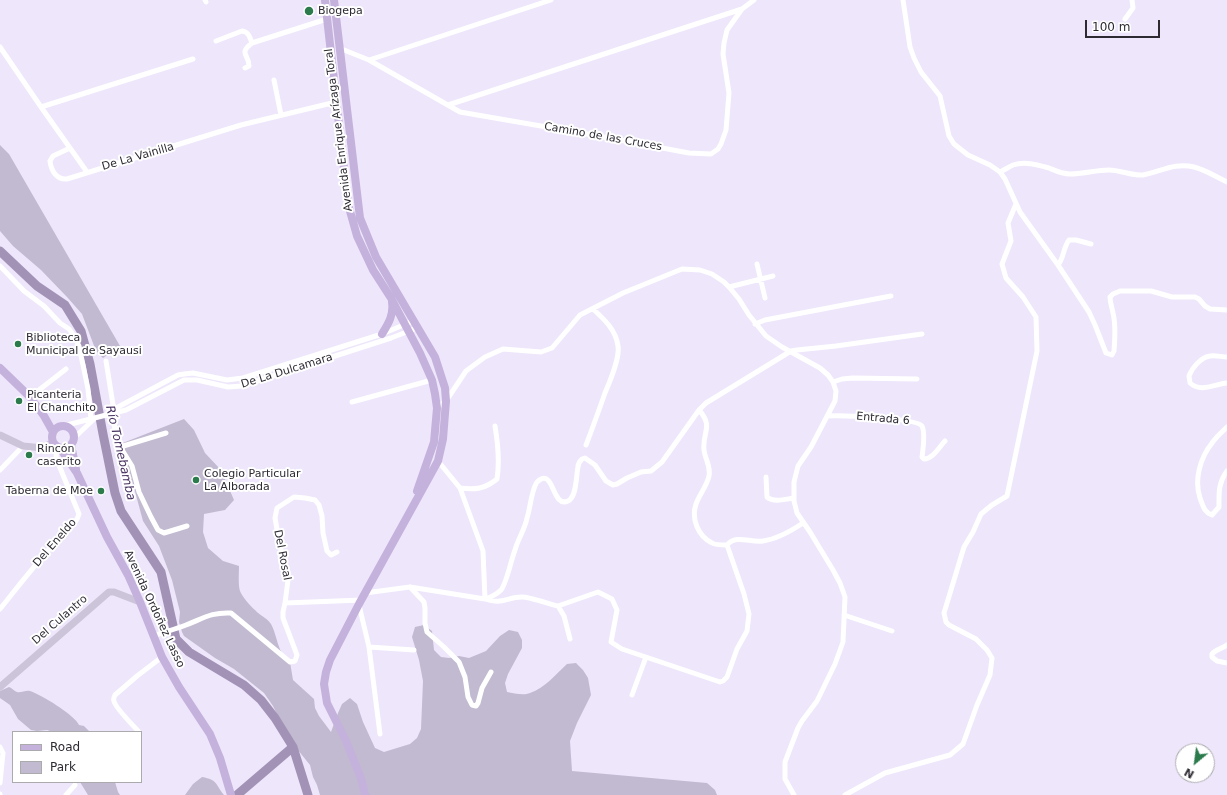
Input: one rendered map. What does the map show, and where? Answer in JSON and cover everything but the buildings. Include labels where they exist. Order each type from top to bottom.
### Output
[{"type":"main road","name":"Avenida Enrique Arízaga Toral","points":[[325,0],[348,204],[351,219],[357,236],[373,270],[435,358],[446,388],[443,439],[438,461],[362,599],[330,660],[326,672],[324,684],[327,703],[346,741],[362,781],[365,795]]},
{"type":"main road","name":"Avenida Enrique Arízaga Toral","points":[[334,0],[341,48],[360,218],[376,257],[411,326],[432,380],[435,394],[436,408],[434,442],[407,516]]},
{"type":"main road","points":[[382,334],[392,313],[392,298]]},
{"type":"main road","points":[[0,368],[30,397],[44,416],[53,432],[52,436],[57,445],[66,448],[72,442],[74,435],[71,430],[44,416]]},
{"type":"main road","points":[[53,432],[58,427],[62,426]]},
{"type":"main road","name":"Avenida Ordoñez Lasso","points":[[72,442],[77,474]]},
{"type":"main road","name":"Avenida Ordoñez Lasso","points":[[57,445],[77,474],[107,537],[128,575],[162,657],[210,734],[220,758],[231,793]]},
{"type":"street","points":[[369,60],[551,0]]},
{"type":"street","name":"Camino de las Cruces","points":[[330,47],[341,48],[369,60],[460,112],[467,114],[689,153],[711,154],[718,149],[724,139],[726,130],[729,93],[723,54],[727,30],[742,9],[754,0]]},
{"type":"street","points":[[903,0],[912,52],[922,72],[940,96],[951,140],[968,155],[990,165],[1000,172],[1009,186],[1020,212],[1058,264],[1089,312],[1106,354],[1112,355],[1114,351],[1115,328],[1110,297],[1116,292],[1151,291],[1172,297],[1195,297],[1210,309],[1227,310]]},
{"type":"street","points":[[1125,19],[1133,8],[1132,0]]},
{"type":"street","points":[[448,105],[742,9]]},
{"type":"street","points":[[245,68],[249,66],[245,52],[246,48],[252,43],[327,19]]},
{"type":"street","points":[[216,41],[242,31],[246,31],[252,43]]},
{"type":"street","name":"De La Vainilla","points":[[0,47],[2,53],[87,172],[241,126],[336,102]]},
{"type":"street","points":[[41,107],[192,59]]},
{"type":"street","points":[[274,80],[281,115]]},
{"type":"street","points":[[70,148],[56,155],[50,161],[50,165],[55,175],[62,179],[67,179],[87,172]]},
{"type":"street","points":[[1000,172],[1022,163],[1039,165],[1062,174],[1091,173],[1109,170],[1140,175],[1150,174],[1170,167],[1181,166],[1193,167],[1227,182]]},
{"type":"street","points":[[845,795],[885,773],[950,755],[963,744],[990,675],[992,658],[987,650],[976,639],[949,625],[946,622],[944,613],[964,547],[973,532],[980,514],[1007,496],[1037,351],[1036,317],[1006,278],[1002,264],[1011,241],[1008,223],[1016,204]]},
{"type":"street","points":[[1058,264],[1061,261],[1066,244],[1069,240],[1076,240],[1091,244]]},
{"type":"street","points":[[758,264],[765,298]]},
{"type":"street","points":[[0,266],[24,290],[69,329],[74,336],[79,346],[93,419]]},
{"type":"street","points":[[436,408],[446,401],[466,371],[485,357],[503,350],[540,352],[552,348],[580,315],[623,293],[682,269],[700,270],[712,274],[729,287],[755,324],[766,336],[828,374],[836,391],[835,401],[811,447],[798,466],[794,482],[794,498],[797,513],[840,583],[845,597],[843,642],[835,664],[817,701],[798,728],[785,762],[785,779],[794,795]]},
{"type":"street","points":[[729,287],[773,276]]},
{"type":"street","points":[[755,324],[765,320],[891,296]]},
{"type":"street","points":[[586,445],[612,376],[618,353],[616,339],[609,324],[593,309]]},
{"type":"street","name":"De La Dulcamara","points":[[113,413],[118,407],[178,375],[198,373],[227,380],[243,378],[411,326]]},
{"type":"street","name":"De La Dulcamara","points":[[62,426],[126,410],[184,380],[197,380],[228,387],[242,386],[411,326]]},
{"type":"street","points":[[485,599],[495,594],[504,585],[515,548],[527,520],[535,486],[540,479],[543,478],[549,481],[558,499],[563,502],[568,501],[572,497],[576,484],[578,465],[582,459],[585,458],[592,463],[606,481],[613,485],[617,484],[641,472],[651,471],[662,462],[699,410],[706,403],[791,351],[922,334]]},
{"type":"street","points":[[1227,357],[1212,355],[1206,357],[1195,366],[1189,376],[1190,383],[1199,388],[1206,388],[1227,383]]},
{"type":"street","points":[[106,361],[116,437],[120,447],[132,466],[142,498],[158,530],[164,533],[187,526]]},
{"type":"street","points":[[30,397],[66,369]]},
{"type":"street","points":[[833,382],[853,378],[917,379]]},
{"type":"street","points":[[352,402],[432,380]]},
{"type":"street","points":[[699,410],[705,416],[707,427],[704,449],[710,468],[708,482],[699,496],[695,506],[694,519],[698,532],[712,544],[727,545]]},
{"type":"street","name":"Entrada 6","points":[[827,416],[889,419],[915,422],[922,426],[922,457],[927,460],[945,441]]},
{"type":"street","name":"De La Dulcamara","points":[[72,442],[93,419]]},
{"type":"street","points":[[460,488],[469,489],[485,487],[497,479],[499,455],[495,426]]},
{"type":"street","points":[[1227,427],[1211,444],[1204,456],[1198,474],[1197,488],[1204,510],[1212,515],[1218,508],[1219,488],[1227,471]]},
{"type":"street","points":[[120,447],[166,433]]},
{"type":"street","points":[[0,435],[23,446],[44,448],[57,445]]},
{"type":"street","name":"Del Eneldo","points":[[1,605],[78,518],[79,514],[56,458],[57,445]]},
{"type":"street","points":[[0,470],[23,446]]},
{"type":"street","points":[[438,461],[460,488],[483,551],[485,599]]},
{"type":"street","points":[[766,477],[767,497],[770,500],[794,498]]},
{"type":"street","name":"Del Rosal","points":[[153,636],[185,626],[208,616],[220,613],[231,613],[290,662],[296,661],[297,655],[283,612],[288,580],[275,518],[277,508],[294,497],[315,500],[319,504],[322,516],[323,533],[327,551],[331,555],[337,552]]},
{"type":"street","points":[[727,545],[730,541],[735,539],[762,541],[770,540],[789,532],[803,523]]},
{"type":"street","points":[[285,603],[362,599],[410,587],[499,602],[523,597],[558,606],[598,592],[612,599],[617,610],[611,642],[622,649],[720,682],[727,678],[737,649],[747,631],[749,614],[744,594],[727,545]]},
{"type":"street","points":[[410,587],[424,602],[427,632],[459,662],[465,677],[468,697],[472,705],[476,706],[478,703],[482,688],[491,672]]},
{"type":"street","name":"Del Culantro","points":[[0,686],[109,592],[114,592],[140,602]]},
{"type":"street","points":[[362,599],[380,734]]},
{"type":"street","points":[[558,606],[564,616],[570,639]]},
{"type":"street","points":[[844,615],[892,631]]},
{"type":"street","points":[[1227,645],[1224,648],[1215,650],[1212,654],[1212,658],[1217,661],[1227,663]]},
{"type":"street","points":[[369,647],[414,650]]},
{"type":"street","points":[[138,731],[117,707],[114,702],[115,695],[162,657]]},
{"type":"street","points":[[632,695],[646,657]]},
{"type":"street","points":[[0,747],[4,753],[0,783]]},
{"type":"street","points":[[66,795],[75,785]]},
{"type":"green space","points":[[0,145],[9,154],[120,346],[103,358],[96,351],[82,314],[41,270],[13,246],[0,231]]},
{"type":"green space","points":[[184,419],[194,430],[205,453],[221,470],[234,500],[225,510],[204,514],[203,532],[208,548],[223,561],[239,566],[239,588],[241,593],[251,606],[271,624],[280,649],[290,662],[293,680],[314,699],[315,708],[319,716],[331,732],[342,704],[350,698],[357,704],[363,722],[375,748],[384,752],[410,744],[417,738],[421,729],[423,681],[419,660],[412,637],[415,627],[424,625],[432,631],[434,650],[441,657],[449,658],[459,656],[469,658],[486,651],[500,636],[509,630],[518,632],[522,640],[522,648],[508,674],[505,683],[507,692],[524,694],[535,691],[541,688],[567,664],[576,663],[588,678],[591,695],[570,741],[572,771],[707,783],[715,790],[717,795],[320,795],[310,765],[289,739],[273,706],[264,693],[234,669],[215,658],[184,636],[182,632],[179,622],[180,612],[172,580],[159,546],[143,521],[133,484],[115,446]]},
{"type":"green space","points":[[9,687],[17,692],[30,691],[57,705],[71,716],[79,725],[84,726],[89,731],[31,730],[18,719],[10,705],[0,698],[0,691]]},
{"type":"green space","points":[[202,777],[214,781],[224,795],[185,795],[193,784]]},
{"type":"green space","points":[[81,783],[115,783],[120,795],[88,795]]},
{"type":"waterway","name":"Río Tomebamba","points":[[0,251],[37,286],[65,305],[81,331],[90,364],[115,493],[121,511],[161,572],[176,639],[189,652],[244,685],[261,700],[275,718],[293,747],[308,795]]},
{"type":"waterway","points":[[237,795],[293,747]]},
{"type":"place","name":"Biogepa","points":[[309,11]]},
{"type":"place","name":"Biblioteca Municipal de Sayausi","points":[[18,344]]},
{"type":"place","name":"Picanteria El Chanchito","points":[[19,401]]},
{"type":"place","name":"Rincón caserito","points":[[29,455]]},
{"type":"place","name":"Colegio Particular La Alborada","points":[[196,480]]},
{"type":"place","name":"Taberna de Moe","points":[[101,491]]}]
